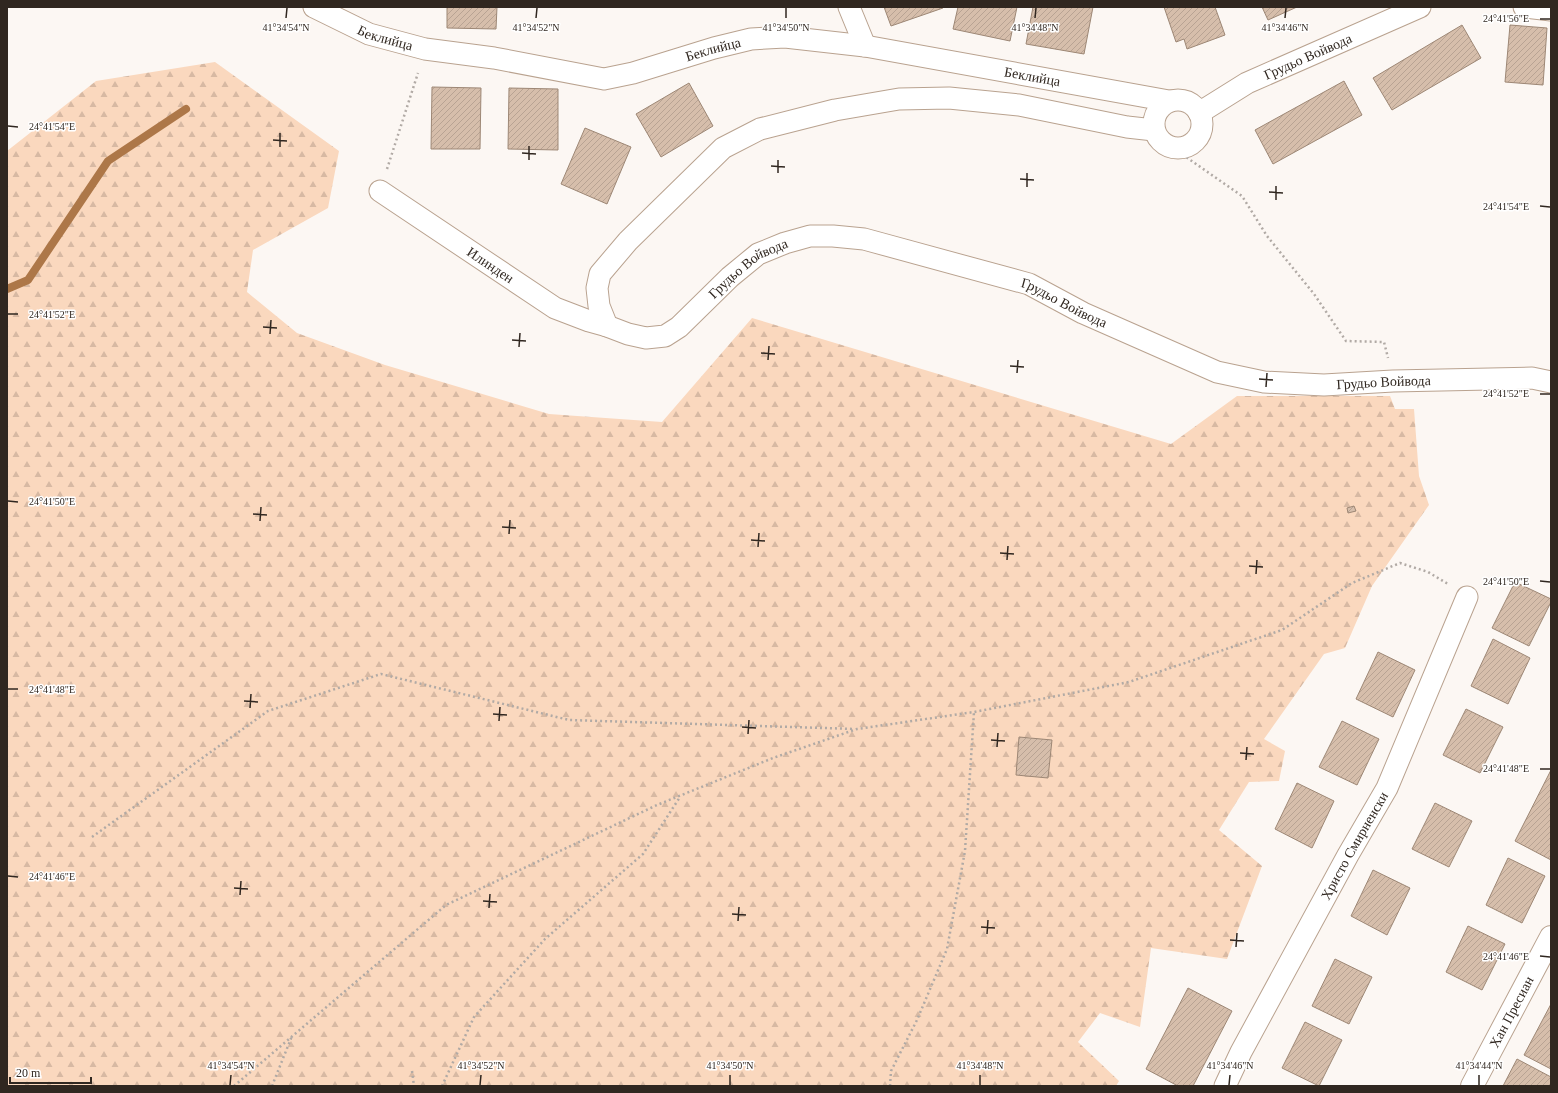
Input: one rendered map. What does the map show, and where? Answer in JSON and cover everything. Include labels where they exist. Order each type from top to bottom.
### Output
[{"type":"street","name":"Беклийца","points":[[314,7],[369,34],[425,49],[494,58],[604,79],[633,73],[714,48],[751,39],[785,37],[865,46],[1169,101]]},
{"type":"street","points":[[849,7],[865,46]]},
{"type":"street","name":"Грудьо Войвода","points":[[1200,113],[1247,83],[1420,7]]},
{"type":"street","points":[[1524,7],[1551,10]]},
{"type":"street","points":[[607,326],[599,306],[597,288],[600,274],[628,241],[724,148],[760,128],[835,110],[899,99],[949,98],[1019,105],[1108,123],[1154,130]]},
{"type":"street","points":[[1182,100],[1189,102],[1200,113],[1202,128],[1200,136],[1189,146],[1181,149],[1167,146],[1156,136],[1154,130],[1154,116],[1162,105],[1169,101],[1182,100]]},
{"type":"street","name":"Илинден","points":[[380,191],[555,308],[588,321],[607,326]]},
{"type":"street","name":"Грудьо Войвода","points":[[607,326],[628,334],[646,338],[665,336],[680,327],[730,277],[758,254],[786,243],[810,236],[834,236],[864,239],[1029,284],[1083,312],[1217,372],[1264,382],[1324,385],[1393,381],[1532,378],[1551,382]]},
{"type":"street","name":"Христо Смирненски","points":[[1225,1086],[1241,1052],[1348,855],[1387,788],[1467,596]]},
{"type":"street","name":"Хан Пресиан","points":[[1472,1086],[1551,937]]},
{"type":"path","points":[[380,191],[425,49]]},
{"type":"path","points":[[1181,149],[1186,157],[1242,196],[1267,236],[1314,294],[1346,341],[1384,342],[1393,381]]},
{"type":"path","points":[[92,837],[268,711],[381,674],[569,720],[857,729],[974,712],[1129,682],[1282,630],[1352,583],[1400,563],[1428,572],[1467,596]]},
{"type":"path","points":[[890,1086],[891,1070],[917,1020],[947,949],[965,851],[974,712]]},
{"type":"path","points":[[234,1086],[446,905],[680,796],[773,758],[857,729]]},
{"type":"path","points":[[442,1086],[474,1017],[545,939],[643,854],[680,796]]},
{"type":"path","points":[[272,1086],[292,1035]]},
{"type":"path","points":[[412,1071],[414,1086]]},
{"type":"green space","points":[[215,62],[339,151],[328,208],[253,250],[247,292],[297,333],[385,365],[549,414],[662,422],[752,318],[1171,444],[1237,396],[1390,396],[1395,409],[1414,409],[1419,476],[1429,505],[1372,586],[1345,648],[1324,654],[1264,739],[1285,751],[1279,781],[1249,782],[1219,830],[1262,866],[1227,959],[1151,948],[1140,1027],[1100,1013],[1078,1042],[1119,1081],[1116,1086],[7,1086],[7,151],[96,81]]},
{"type":"building","points":[[447,7],[497,7],[496,29],[447,28]]},
{"type":"building","points":[[884,7],[943,7],[943,8],[891,26]]},
{"type":"building","points":[[958,7],[1017,7],[1010,41],[953,29]]},
{"type":"building","points":[[1033,7],[1093,7],[1084,54],[1026,44]]},
{"type":"building","points":[[1164,7],[1215,7],[1225,35],[1187,49],[1184,39],[1176,42]]},
{"type":"building","points":[[1262,7],[1297,7],[1268,20]]},
{"type":"building","points":[[1462,25],[1481,58],[1392,110],[1373,78]]},
{"type":"building","points":[[1510,25],[1547,28],[1543,85],[1505,82]]},
{"type":"building","points":[[1344,81],[1362,115],[1273,164],[1255,130]]},
{"type":"building","points":[[689,83],[713,126],[661,157],[636,114]]},
{"type":"building","points":[[432,87],[481,88],[480,149],[431,149]]},
{"type":"building","points":[[509,88],[558,89],[558,150],[508,149]]},
{"type":"building","points":[[585,128],[631,147],[607,204],[561,184]]},
{"type":"building","points":[[1354,506],[1356,511],[1348,513],[1347,508]]},
{"type":"building","points":[[1515,582],[1551,599],[1551,602],[1529,646],[1492,628]]},
{"type":"building","points":[[1493,639],[1530,658],[1508,704],[1471,686]]},
{"type":"building","points":[[1378,652],[1415,670],[1393,717],[1356,699]]},
{"type":"building","points":[[1466,709],[1503,727],[1480,773],[1443,755]]},
{"type":"building","points":[[1342,721],[1379,739],[1357,785],[1319,767]]},
{"type":"building","points":[[1019,737],[1052,740],[1048,778],[1016,775]]},
{"type":"building","points":[[1551,770],[1551,860],[1515,841]]},
{"type":"building","points":[[1297,783],[1334,801],[1312,848],[1275,829]]},
{"type":"building","points":[[1435,803],[1472,821],[1449,867],[1412,849]]},
{"type":"building","points":[[1508,858],[1545,876],[1522,923],[1486,905]]},
{"type":"building","points":[[1373,870],[1410,888],[1387,935],[1351,916]]},
{"type":"building","points":[[1468,926],[1505,944],[1482,990],[1446,972]]},
{"type":"building","points":[[1335,959],[1372,977],[1349,1024],[1312,1006]]},
{"type":"building","points":[[1188,988],[1232,1011],[1193,1086],[1178,1086],[1146,1069]]},
{"type":"building","points":[[1551,1004],[1551,1069],[1524,1055]]},
{"type":"building","points":[[1305,1022],[1342,1040],[1319,1086],[1282,1068]]},
{"type":"building","points":[[1517,1059],[1551,1077],[1551,1086],[1503,1086]]},
{"type":"waterway","points":[[7,289],[28,280],[108,161],[186,109]]}]
